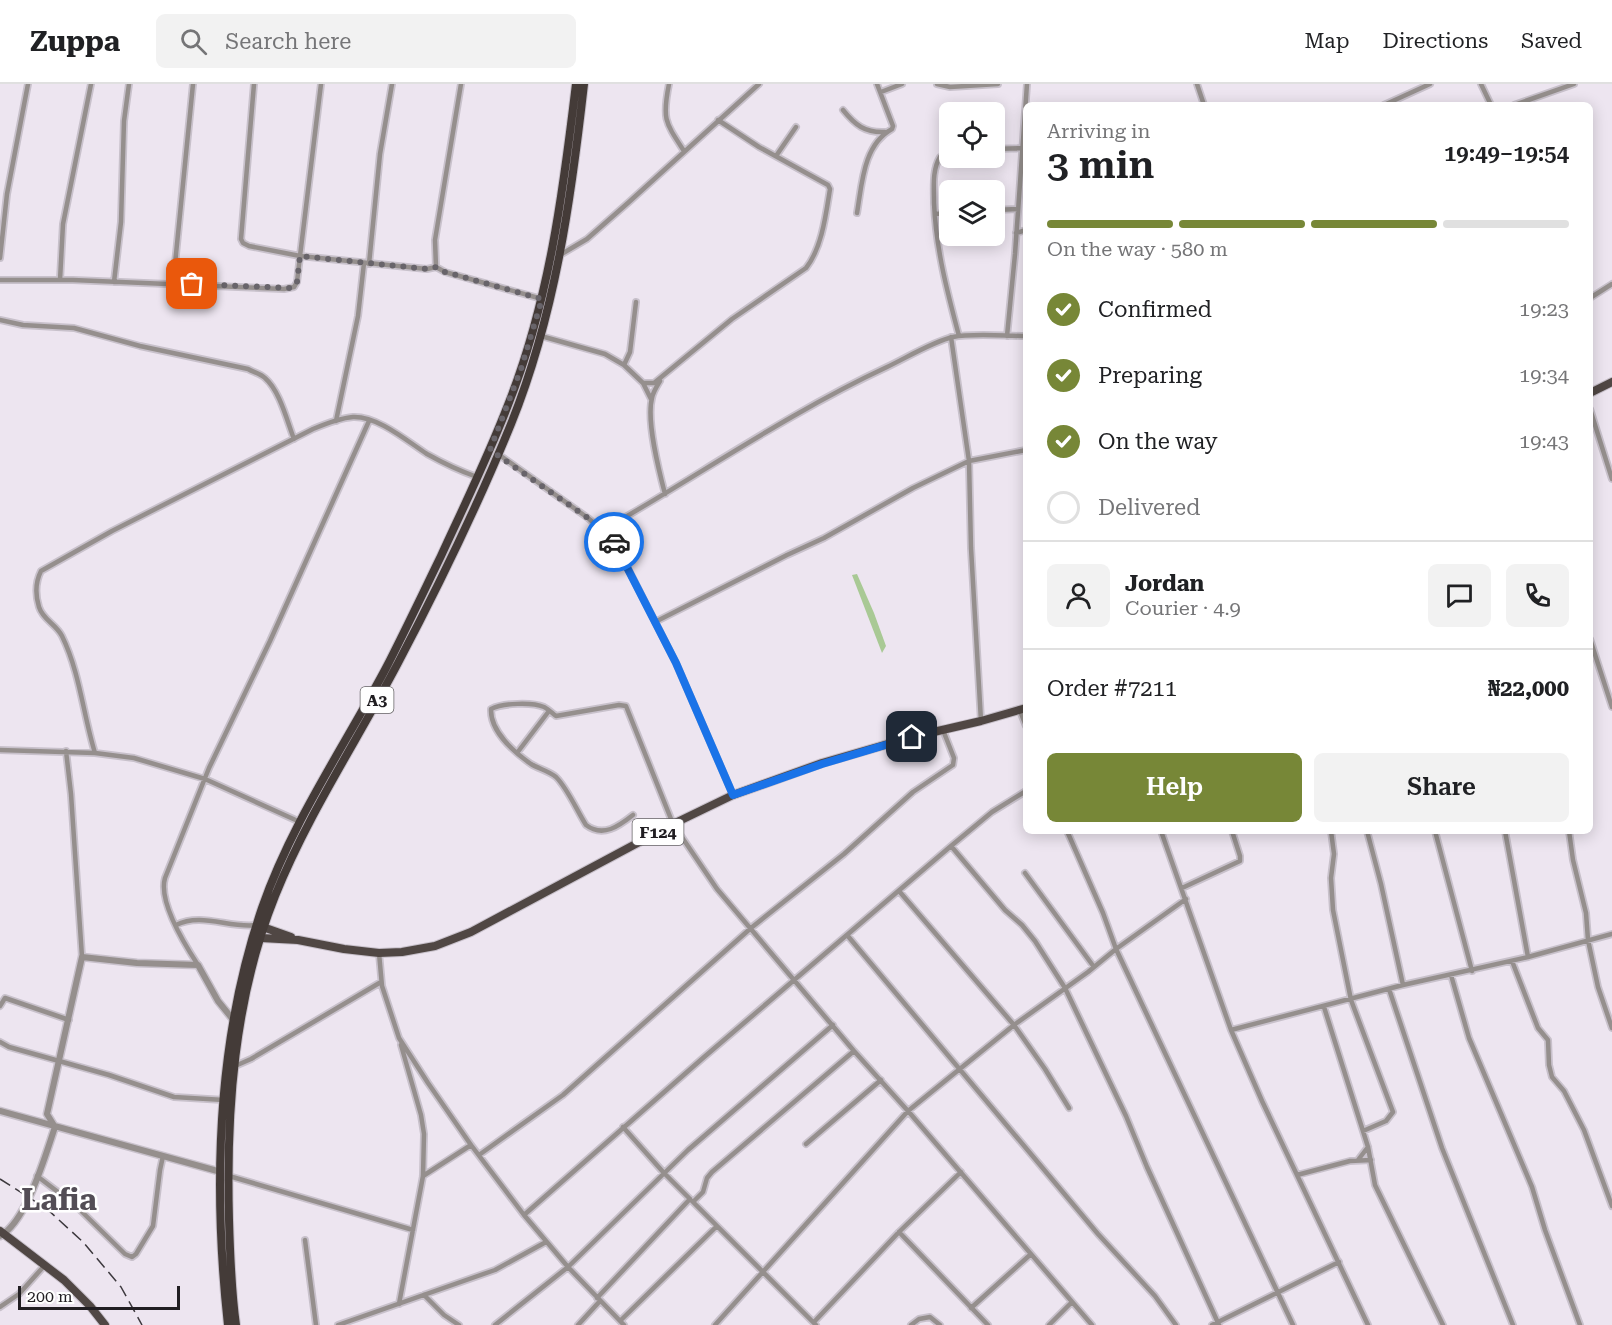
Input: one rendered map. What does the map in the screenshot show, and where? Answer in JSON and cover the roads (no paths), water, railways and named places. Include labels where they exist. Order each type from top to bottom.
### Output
[{"type":"highway","name":"A3","points":[[261,926],[311,820],[398,663],[494,452],[542,299],[558,221],[576,84]]},
{"type":"highway","name":"A3","points":[[236,1325],[225,1174],[244,997],[275,875],[300,822],[385,669],[478,478],[512,422],[541,336],[560,255],[584,84]]},
{"type":"highway","name":"A3","points":[[228,1325],[223,1272],[224,1100],[231,1041],[244,971],[258,936]]},
{"type":"main road","points":[[1593,392],[1612,382]]},
{"type":"main road","name":"F124","points":[[258,936],[379,953],[402,952],[435,946],[471,932],[673,824],[733,795],[822,764],[1023,710]]},
{"type":"main road","name":"F124","points":[[261,926],[298,940]]},
{"type":"main road","points":[[2,1234],[64,1280],[105,1325]]},
{"type":"street","points":[[0,258],[8,194],[28,84]]},
{"type":"street","points":[[60,280],[63,224],[91,84]]},
{"type":"street","points":[[114,282],[121,222],[124,121],[129,84]]},
{"type":"street","points":[[174,284],[193,84]]},
{"type":"street","points":[[254,84],[241,239],[243,243],[300,256],[427,269],[436,267],[445,272],[542,299]]},
{"type":"street","points":[[0,280],[291,288],[297,282],[321,84]]},
{"type":"street","points":[[336,421],[367,264],[380,154],[392,84]]},
{"type":"street","points":[[436,267],[435,240],[461,84]]},
{"type":"street","points":[[669,84],[665,110],[666,121],[684,151]]},
{"type":"street","points":[[560,255],[587,238],[629,202],[759,84]]},
{"type":"street","points":[[843,110],[859,127],[872,133],[892,129],[877,84]]},
{"type":"street","points":[[881,92],[902,84]]},
{"type":"street","points":[[937,84],[950,87],[998,84]]},
{"type":"street","points":[[1026,102],[1027,84]]},
{"type":"street","points":[[1197,84],[1203,102]]},
{"type":"street","points":[[1391,102],[1430,84]]},
{"type":"street","points":[[1481,84],[1490,102]]},
{"type":"street","points":[[1523,102],[1574,84]]},
{"type":"street","points":[[643,383],[654,383],[732,319],[795,277],[814,257],[819,244],[830,189],[821,180],[776,156],[718,120]]},
{"type":"street","points":[[776,156],[796,127]]},
{"type":"street","points":[[857,213],[869,154],[885,132]]},
{"type":"street","points":[[1007,336],[1023,135]]},
{"type":"street","points":[[1005,149],[1022,148]]},
{"type":"street","points":[[939,159],[934,167],[935,214],[940,262],[959,336]]},
{"type":"street","points":[[1005,210],[1018,209]]},
{"type":"street","points":[[935,214],[939,214]]},
{"type":"street","points":[[1016,233],[1023,231]]},
{"type":"street","points":[[1593,296],[1612,284]]},
{"type":"street","points":[[624,364],[630,352],[636,302]]},
{"type":"street","points":[[0,320],[23,325],[74,328],[140,346],[248,369],[264,377],[271,385],[282,405],[294,439]]},
{"type":"street","points":[[541,336],[597,351],[624,364],[643,383],[651,399],[653,436],[665,495]]},
{"type":"street","points":[[603,530],[831,394],[951,337],[1023,336]]},
{"type":"street","points":[[951,337],[969,461],[971,548],[981,721]]},
{"type":"street","points":[[651,399],[661,378]]},
{"type":"street","points":[[95,753],[86,722],[79,680],[65,643],[55,625],[46,619],[40,609],[36,581],[41,571],[112,531],[313,429],[353,417],[383,426],[454,469],[478,478]]},
{"type":"street","points":[[1593,419],[1612,479]]},
{"type":"street","points":[[235,1022],[218,1001],[182,940],[163,894],[163,883],[205,779],[369,421]]},
{"type":"street","points":[[655,622],[824,538],[913,488],[969,461],[1023,451]]},
{"type":"street","points":[[494,452],[603,530],[614,542],[676,663],[733,795]]},
{"type":"street","points":[[1593,648],[1612,707]]},
{"type":"street","points":[[633,815],[610,830],[593,831],[586,825],[556,778],[533,766],[517,753],[495,727],[491,716],[492,709],[500,705],[536,705],[556,716],[619,705],[626,706],[673,824],[712,881],[854,1051],[1092,1325]]},
{"type":"street","points":[[517,753],[549,711]]},
{"type":"street","points":[[479,1155],[563,1095],[751,928],[844,854],[913,792],[953,765],[954,758],[942,730]]},
{"type":"street","points":[[0,750],[95,753],[134,758],[205,779],[300,822]]},
{"type":"street","points":[[55,1127],[47,1114],[82,957],[66,752]]},
{"type":"street","points":[[524,1215],[623,1127],[951,846],[992,812],[1023,793]]},
{"type":"street","points":[[1068,834],[1116,949],[1293,1325]]},
{"type":"street","points":[[1162,834],[1231,1030],[1368,1325]]},
{"type":"street","points":[[1182,888],[1239,862],[1240,856],[1233,834]]},
{"type":"street","points":[[1331,834],[1334,854],[1331,878],[1333,910],[1351,1000],[1393,1112],[1386,1121],[1363,1131]]},
{"type":"street","points":[[1368,834],[1403,986]]},
{"type":"street","points":[[1436,834],[1472,971]]},
{"type":"street","points":[[1506,834],[1528,957]]},
{"type":"street","points":[[1570,834],[1598,987],[1612,1028]]},
{"type":"street","points":[[951,846],[1005,910],[1035,941],[1065,988],[1126,1116],[1216,1324],[1340,1262]]},
{"type":"street","points":[[1025,873],[1094,967]]},
{"type":"street","points":[[899,891],[1014,1025],[1069,1108]]},
{"type":"street","points":[[715,1325],[908,1111],[1014,1025],[1186,899]]},
{"type":"street","points":[[176,925],[186,921],[205,920],[247,927],[261,926]]},
{"type":"street","points":[[247,927],[258,936]]},
{"type":"street","points":[[1231,1030],[1612,934]]},
{"type":"street","points":[[847,935],[903,1005],[960,1068],[1098,1234],[1155,1296],[1176,1325]]},
{"type":"street","points":[[379,953],[381,982],[421,1114],[424,1134],[423,1176],[399,1304]]},
{"type":"street","points":[[82,957],[137,963],[198,965]]},
{"type":"street","points":[[1512,961],[1538,1028],[1548,1040],[1552,1077],[1564,1091],[1584,1130],[1612,1206]]},
{"type":"street","points":[[1451,975],[1469,1038],[1532,1187],[1545,1230],[1580,1325]]},
{"type":"street","points":[[235,1066],[251,1059],[381,982]]},
{"type":"street","points":[[1389,989],[1442,1148],[1513,1325]]},
{"type":"street","points":[[0,1006],[5,998],[69,1020]]},
{"type":"street","points":[[1324,1007],[1368,1147],[1374,1185],[1443,1325]]},
{"type":"street","points":[[495,1325],[568,1267],[664,1173],[833,1025]]},
{"type":"street","points":[[399,1038],[471,1145],[524,1215],[568,1267],[622,1323],[717,1226]]},
{"type":"street","points":[[0,1042],[9,1047],[174,1097],[224,1100]]},
{"type":"street","points":[[578,1325],[598,1299],[691,1200],[703,1192],[707,1178],[712,1172],[854,1051]]},
{"type":"street","points":[[807,1143],[881,1080]]},
{"type":"street","points":[[0,1111],[163,1156],[413,1230]]},
{"type":"street","points":[[2,1234],[16,1220],[30,1198],[55,1127]]},
{"type":"street","points":[[623,1127],[664,1173],[815,1324],[899,1232],[961,1172]]},
{"type":"street","points":[[423,1176],[471,1145]]},
{"type":"street","points":[[1358,1160],[1368,1147]]},
{"type":"street","points":[[37,1176],[75,1205],[125,1254],[132,1257],[153,1226],[163,1156]]},
{"type":"street","points":[[1297,1175],[1358,1160],[1371,1160]]},
{"type":"street","points":[[899,1232],[988,1325]]},
{"type":"street","points":[[305,1240],[316,1325]]},
{"type":"street","points":[[338,1325],[495,1270],[546,1242]]},
{"type":"street","points":[[971,1308],[1031,1254]]},
{"type":"street","points":[[0,1307],[19,1294],[45,1265]]},
{"type":"street","points":[[424,1295],[444,1315],[459,1325]]},
{"type":"street","points":[[1048,1325],[1072,1302]]},
{"type":"street","points":[[911,1325],[920,1319],[930,1317],[940,1325]]},
{"type":"railway","points":[[0,1179],[47,1209],[83,1242],[121,1287],[142,1325]]},
{"type":"district","name":"Lafia","points":[[59,1200]]}]
